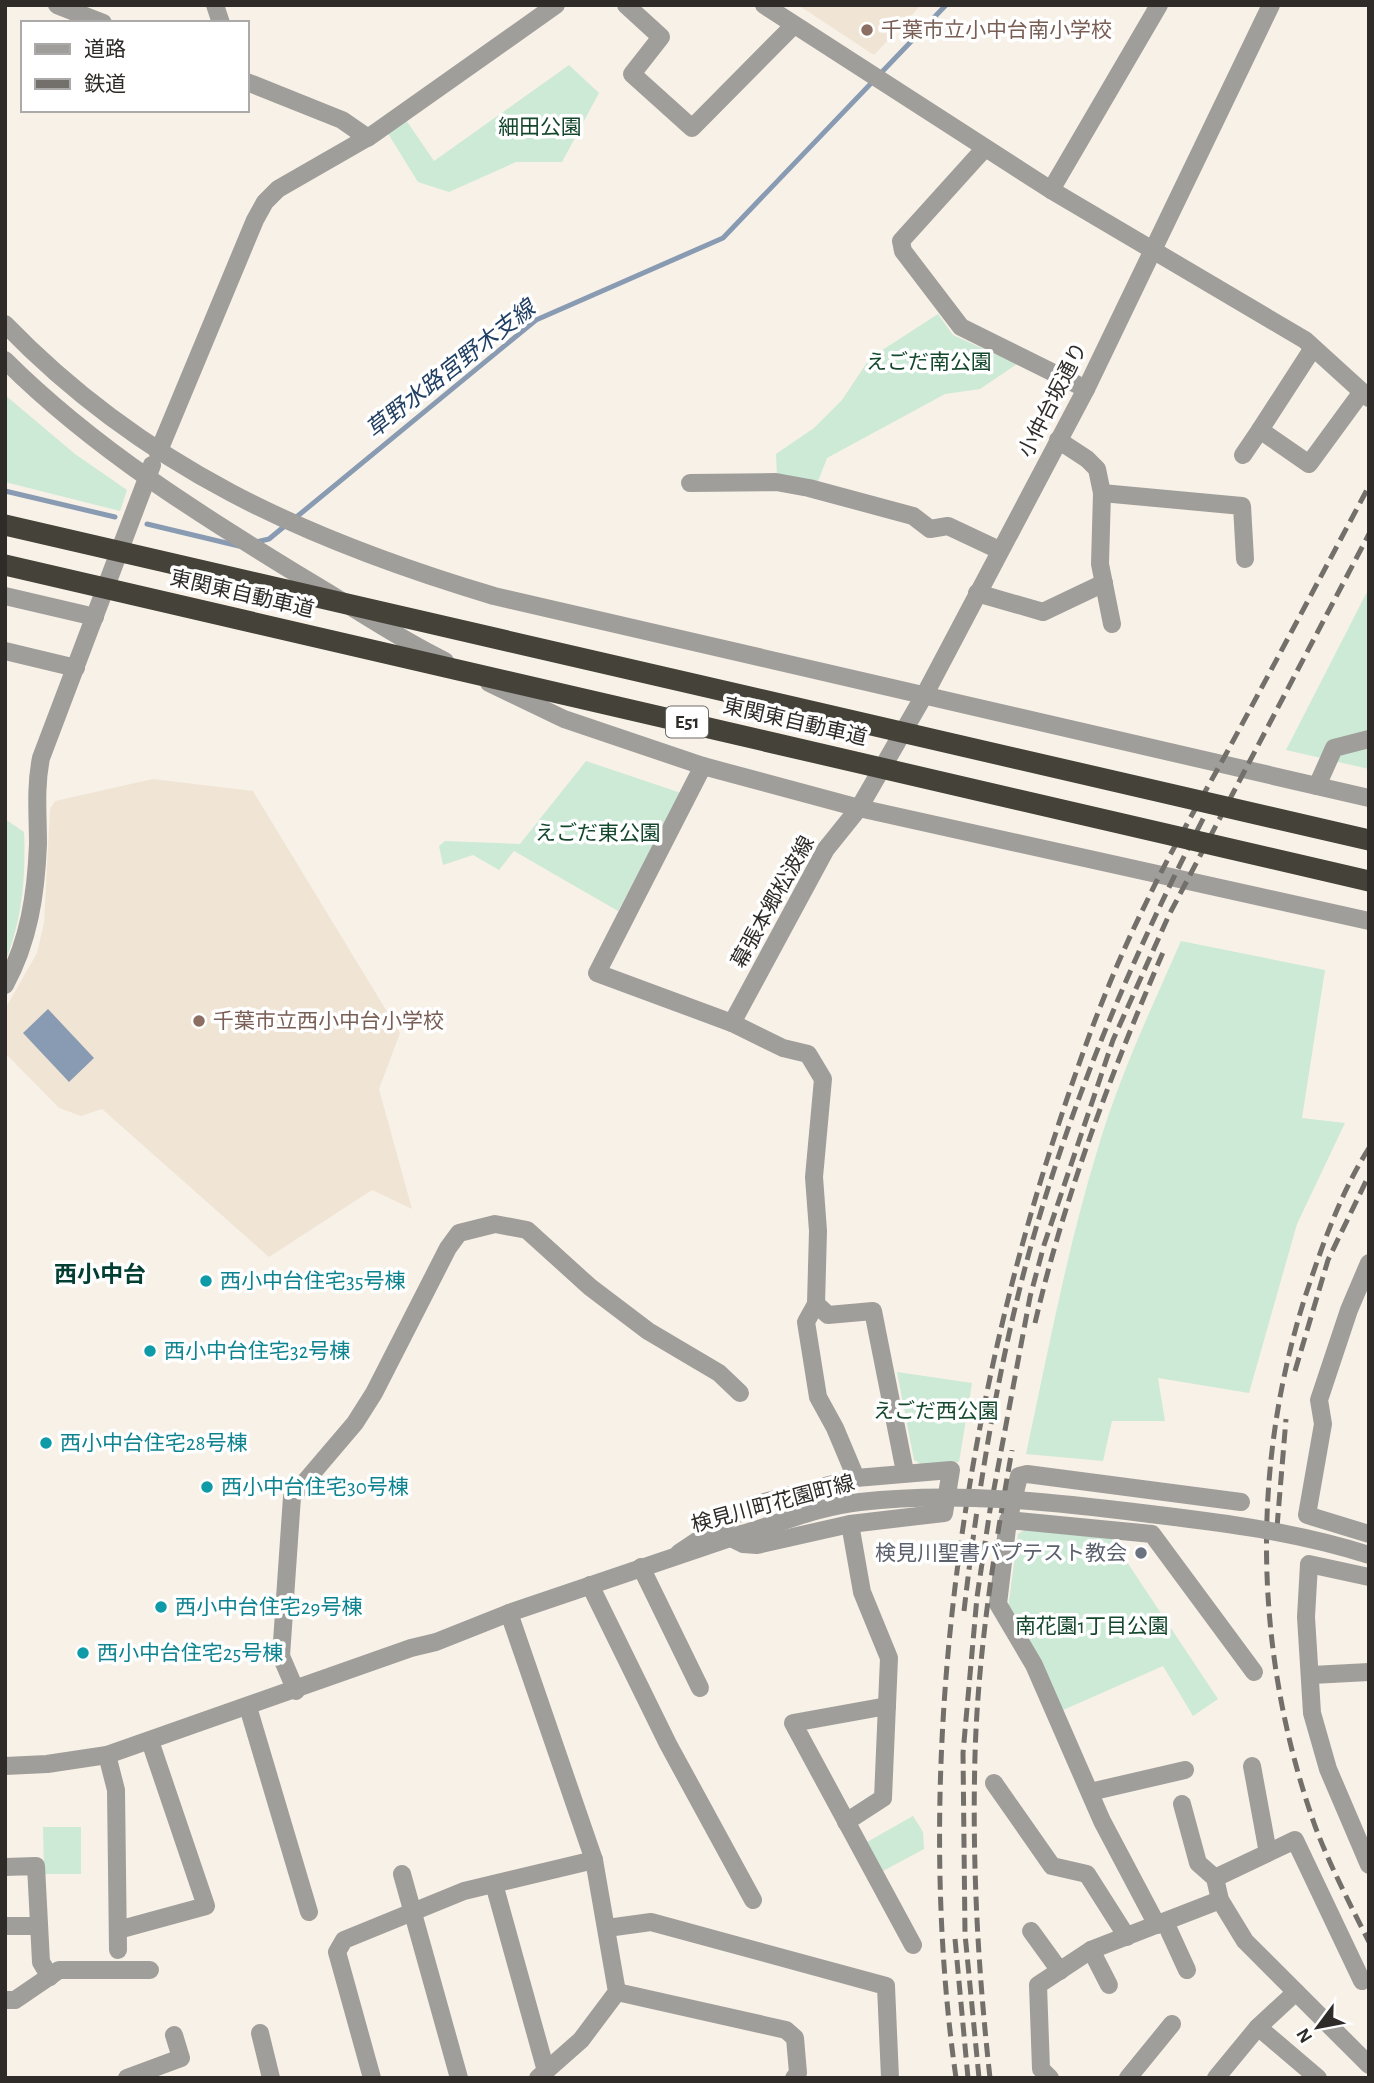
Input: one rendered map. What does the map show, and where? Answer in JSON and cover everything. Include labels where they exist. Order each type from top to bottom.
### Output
[{"type":"highway","name":"東関東自動車道","points":[[5,525],[1369,840]]},
{"type":"highway","name":"東関東自動車道","points":[[5,565],[1369,881]]},
{"type":"street","points":[[57,5],[98,21]]},
{"type":"street","points":[[5,985],[22,951],[34,903],[38,842],[36,785],[41,758],[147,475],[234,266],[265,202],[278,189],[368,138],[556,5]]},
{"type":"street","points":[[626,5],[661,37],[632,74],[692,128],[794,25]]},
{"type":"street","points":[[764,5],[1051,190],[1314,348],[1365,396],[1309,464],[1260,430]]},
{"type":"street","points":[[1051,190],[1158,5]]},
{"type":"street","name":"小仲台坂通り","points":[[859,808],[925,694],[1086,388],[1271,5]]},
{"type":"street","points":[[248,82],[342,120],[368,138]]},
{"type":"street","points":[[985,148],[901,241],[904,251],[961,327],[1086,388]]},
{"type":"street","points":[[5,324],[87,400],[158,453],[274,514],[412,572],[494,596],[1369,798]]},
{"type":"street","points":[[1243,455],[1314,348]]},
{"type":"street","points":[[5,360],[76,423],[250,545],[425,651],[564,719],[703,766],[859,808],[1369,921]]},
{"type":"street","points":[[1058,440],[1087,459],[1097,470],[1102,493],[1100,533],[1104,583],[1112,624]]},
{"type":"street","points":[[690,483],[776,482],[809,488],[913,516],[930,529],[948,526],[999,550]]},
{"type":"street","points":[[1102,493],[1241,506],[1245,559]]},
{"type":"street","points":[[977,593],[1043,612],[1104,583]]},
{"type":"street","points":[[5,596],[95,617]]},
{"type":"street","points":[[5,651],[76,668]]},
{"type":"street","points":[[1317,786],[1334,748],[1369,739]]},
{"type":"street","points":[[703,766],[597,973],[732,1023],[783,1048],[808,1054],[823,1079],[814,1177],[818,1231],[816,1304],[806,1322],[818,1397],[835,1428],[856,1478]]},
{"type":"street","name":"幕張本郷松波線","points":[[732,1023],[826,849],[859,808]]},
{"type":"street","points":[[296,1691],[281,1656],[292,1497],[355,1423],[374,1393],[448,1248],[459,1233],[495,1224],[527,1230],[590,1287],[648,1331],[719,1373],[740,1393]]},
{"type":"street","points":[[1369,1263],[1349,1310],[1319,1400],[1323,1424],[1307,1515],[1369,1534]]},
{"type":"street","points":[[816,1304],[828,1315],[873,1311],[905,1472]]},
{"type":"street","points":[[678,1553],[749,1506],[856,1478],[951,1470],[944,1513],[850,1524],[757,1545],[735,1535]]},
{"type":"street","points":[[1187,1970],[1102,1821],[1034,1665],[998,1604],[1008,1520],[1019,1476],[1027,1474],[1241,1502]]},
{"type":"street","name":"検見川町花園町線","points":[[5,1766],[47,1765],[107,1755],[296,1691],[411,1648],[436,1642],[678,1553],[857,1502],[950,1496],[1057,1503],[1229,1524],[1317,1538],[1369,1555]]},
{"type":"street","points":[[1008,1520],[1152,1534],[1254,1672]]},
{"type":"street","points":[[846,1822],[883,1798],[888,1658],[862,1591],[850,1524]]},
{"type":"street","points":[[1369,1577],[1308,1564],[1306,1617],[1312,1675],[1312,1713],[1328,1769],[1369,1864]]},
{"type":"street","points":[[641,1567],[700,1688]]},
{"type":"street","points":[[590,1585],[667,1744],[752,1900]]},
{"type":"street","points":[[494,1884],[542,2074],[581,2040],[617,1992],[594,1860],[509,1613]]},
{"type":"street","points":[[1312,1675],[1369,1672]]},
{"type":"street","points":[[887,1706],[793,1723],[913,1945]]},
{"type":"street","points":[[248,1707],[309,1912]]},
{"type":"street","points":[[118,1930],[206,1906],[149,1741]]},
{"type":"street","points":[[107,1755],[116,1790],[118,1950]]},
{"type":"street","points":[[1252,1766],[1268,1853]]},
{"type":"street","points":[[1090,1792],[1185,1770]]},
{"type":"street","points":[[994,1783],[1052,1866],[1087,1874],[1127,1937]]},
{"type":"street","points":[[1182,1804],[1198,1863],[1215,1878],[1220,1900],[1245,1941],[1369,2065]]},
{"type":"street","points":[[1215,1878],[1295,1840],[1362,1981]]},
{"type":"street","points":[[372,2078],[337,1952],[344,1940],[464,1891],[594,1860]]},
{"type":"street","points":[[5,1867],[36,1866],[41,1962],[50,1977]]},
{"type":"street","points":[[402,1874],[459,2078]]},
{"type":"street","points":[[1050,2078],[1041,2069],[1038,1985],[1091,1950],[1220,1900]]},
{"type":"street","points":[[607,1928],[651,1922],[886,1986],[890,2078]]},
{"type":"street","points":[[5,1926],[39,1926]]},
{"type":"street","points":[[1031,1931],[1060,1970]]},
{"type":"street","points":[[1091,1950],[1109,1986]]},
{"type":"street","points":[[5,2000],[15,2000],[59,1970],[150,1970]]},
{"type":"street","points":[[617,1992],[786,2030],[795,2038],[798,2073],[794,2078]]},
{"type":"street","points":[[1216,2078],[1258,2027],[1296,1992]]},
{"type":"street","points":[[1128,2078],[1172,2024]]},
{"type":"street","points":[[1258,2027],[1318,2078]]},
{"type":"street","points":[[260,2034],[271,2078]]},
{"type":"street","points":[[127,2078],[181,2058],[174,2035]]},
{"type":"shaded area","name":"千葉市立小中台南小学校","points":[[798,5],[921,5],[874,55]]},
{"type":"shaded area","name":"千葉市立西小中台小学校","points":[[153,779],[253,791],[400,1033],[379,1089],[412,1209],[372,1190],[269,1257],[102,1109],[81,1116],[59,1108],[5,1053],[5,1009],[37,953],[44,923],[50,809],[55,801]]},
{"type":"green space","name":"細田公園","points":[[569,65],[599,93],[562,162],[516,162],[449,192],[418,182],[387,132],[406,120],[434,161]]},
{"type":"green space","name":"えごだ南公園","points":[[938,314],[953,335],[1017,364],[980,389],[945,394],[827,458],[817,484],[777,477],[776,454],[814,428],[842,400],[870,358]]},
{"type":"green space","points":[[5,395],[75,454],[127,490],[120,511],[5,482]]},
{"type":"green space","points":[[1369,588],[1369,769],[1286,750]]},
{"type":"green space","name":"えごだ東公園","points":[[586,761],[681,793],[618,911],[514,851],[499,870],[473,855],[443,865],[439,846],[445,841],[520,844]]},
{"type":"green space","points":[[5,819],[24,832],[24,849],[19,915],[5,962]]},
{"type":"green space","points":[[1181,941],[1325,970],[1302,1118],[1345,1123],[1297,1224],[1249,1393],[1158,1378],[1165,1421],[1112,1421],[1103,1461],[1026,1454],[1067,1262],[1098,1148],[1126,1069]]},
{"type":"green space","name":"えごだ西公園","points":[[897,1372],[972,1383],[959,1462],[921,1464],[914,1460]]},
{"type":"green space","name":"南花園1丁目公園","points":[[1031,1526],[1109,1535],[1218,1699],[1193,1716],[1163,1666],[1061,1711],[1008,1608],[1018,1534]]},
{"type":"green space","points":[[913,1816],[923,1832],[924,1849],[883,1871],[867,1842]]},
{"type":"green space","points":[[43,1827],[81,1827],[81,1874],[44,1874]]},
{"type":"water","points":[[48,1009],[94,1058],[69,1082],[23,1033]]},
{"type":"waterway","name":"草野水路宮野木支線","points":[[294,519],[536,320],[723,238],[946,5]]},
{"type":"waterway","points":[[5,491],[115,517]]},
{"type":"waterway","name":"草野水路宮野木支線","points":[[147,524],[239,546]]},
{"type":"waterway","name":"草野水路宮野木支線","points":[[256,542],[269,539],[286,525]]},
{"type":"railway","points":[[956,2078],[944,1964],[940,1847],[943,1729],[952,1611],[968,1494],[990,1378],[1017,1264],[1070,1090],[1131,933],[1369,486]]},
{"type":"railway","points":[[979,2078],[965,1934],[963,1753],[977,1597],[990,1510],[1030,1297],[1044,1245],[1113,1040],[1169,915],[1369,534]]},
{"type":"railway","points":[[964,1611],[983,1472],[1009,1332],[1050,1183],[1112,1013],[1188,848],[1216,794]]},
{"type":"railway","points":[[1035,1323],[1075,1180],[1126,1041],[1164,950]]},
{"type":"railway","points":[[1369,1148],[1341,1201],[1326,1238],[1306,1294],[1288,1360],[1275,1426],[1268,1493],[1267,1561],[1271,1628],[1280,1695],[1295,1761],[1321,1841],[1369,1942]]},
{"type":"railway","points":[[1295,1371],[1328,1260],[1369,1175]]},
{"type":"railway","points":[[1277,1527],[1286,1419]]},
{"type":"railway","points":[[990,2078],[977,1917],[975,1755],[988,1602],[1012,1450]]},
{"type":"railway","points":[[955,1939],[968,2078]]},
{"type":"place","name":"千葉市立小中台南小学校","points":[[867,30]]},
{"type":"place","name":"千葉市立西小中台小学校","points":[[199,1021]]},
{"type":"place","name":"西小中台住宅35号棟","points":[[206,1281]]},
{"type":"place","name":"西小中台住宅32号棟","points":[[150,1351]]},
{"type":"place","name":"西小中台住宅28号棟","points":[[46,1443]]},
{"type":"place","name":"西小中台住宅30号棟","points":[[207,1487]]},
{"type":"place","name":"検見川聖書バプテスト教会","points":[[1141,1553]]},
{"type":"place","name":"西小中台住宅29号棟","points":[[161,1607]]},
{"type":"place","name":"西小中台住宅25号棟","points":[[83,1653]]},
{"type":"district","name":"西小中台","points":[[100,1275]]}]
